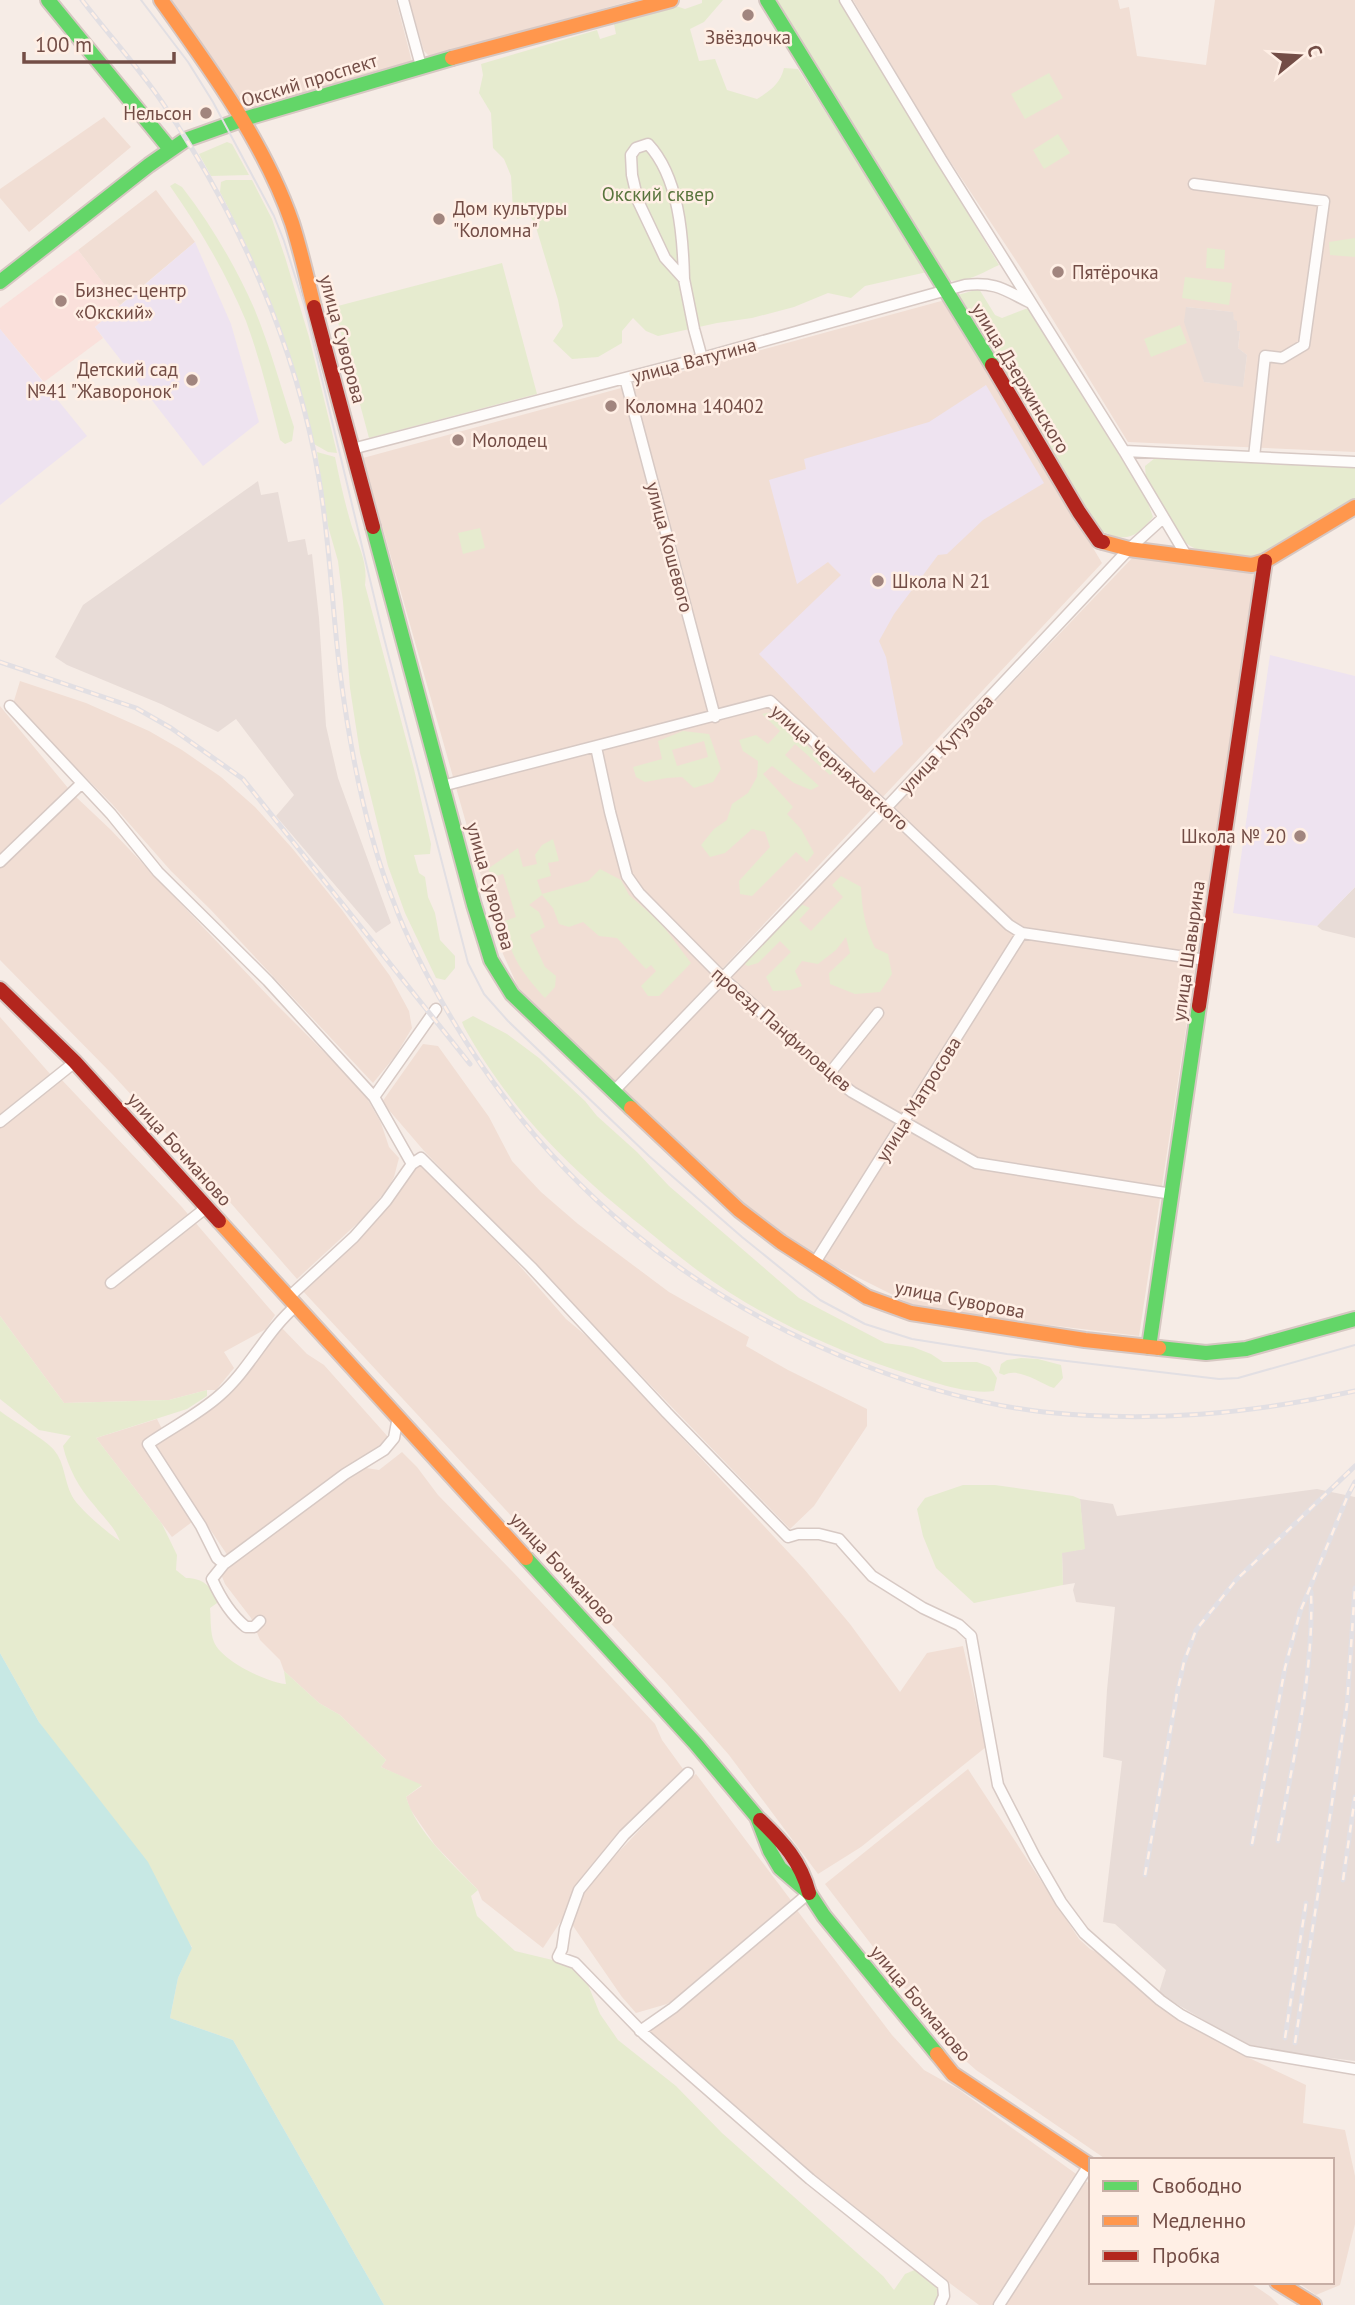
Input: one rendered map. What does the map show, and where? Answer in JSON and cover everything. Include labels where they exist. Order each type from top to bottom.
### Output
[{"type":"street","points":[[48,0],[170,149]]},
{"type":"street","name":"улица Суворова","points":[[160,0],[214,77],[240,120],[282,198],[292,223],[491,960],[512,994],[739,1210],[781,1242],[867,1297],[911,1313],[995,1327],[1206,1353],[1226,1352],[1286,1339],[1355,1319]]},
{"type":"street","points":[[403,0],[421,66]]},
{"type":"street","name":"Окский проспект","points":[[0,282],[185,140],[240,120],[421,66],[671,0]]},
{"type":"street","name":"улица Дзержинского","points":[[768,0],[1099,541],[1129,549],[1252,565],[1265,561],[1355,507]]},
{"type":"street","points":[[845,0],[1186,555]]},
{"type":"street","points":[[684,279],[665,258],[638,201],[632,155],[636,148],[648,144],[656,153],[667,176],[681,224],[684,279],[702,358]]},
{"type":"street","points":[[1194,184],[1324,201],[1304,345],[1282,358],[1265,356],[1254,457]]},
{"type":"street","name":"улица Ватутина","points":[[352,449],[702,358],[965,285],[997,285],[1032,304]]},
{"type":"street","name":"улица Кошевого","points":[[625,378],[715,717]]},
{"type":"street","points":[[1124,451],[1355,462]]},
{"type":"street","name":"улица Кутузова","points":[[613,1092],[887,808],[1129,549],[1163,518]]},
{"type":"street","name":"улица Шавырина","points":[[1150,1348],[1265,561]]},
{"type":"street","name":"улица Черняховского","points":[[442,786],[770,701],[1009,925],[1022,933]]},
{"type":"street","points":[[10,706],[111,814],[158,872],[268,981],[374,1097],[412,1164]]},
{"type":"street","name":"проезд Панфиловцев","points":[[596,747],[627,876],[639,893],[723,978],[852,1092],[976,1163],[1172,1194]]},
{"type":"street","points":[[0,862],[82,783]]},
{"type":"street","points":[[1022,933],[1206,960]]},
{"type":"street","name":"улица Матросова","points":[[814,1264],[1022,933]]},
{"type":"street","name":"улица Бочманово","points":[[0,989],[75,1062],[599,1635],[757,1817],[781,1840],[800,1864],[809,1893],[824,1916],[953,2074],[1089,2165]]},
{"type":"street","points":[[374,1097],[436,1009]]},
{"type":"street","points":[[829,1074],[878,1013]]},
{"type":"street","points":[[0,1122],[75,1062]]},
{"type":"street","points":[[224,1564],[217,1558],[201,1525],[148,1444],[219,1396],[239,1374],[293,1301],[386,1202],[412,1164],[421,1158],[531,1267],[667,1413],[789,1537],[819,1534],[839,1539],[872,1576],[923,1608],[959,1625],[971,1636],[998,1785],[1041,1869],[1084,1933],[1160,2000],[1181,2015],[1248,2051],[1355,2069]]},
{"type":"street","points":[[111,1283],[206,1207]]},
{"type":"street","points":[[260,1620],[254,1627],[246,1627],[220,1596],[212,1579],[224,1564],[345,1474],[383,1450],[394,1438],[398,1417]]},
{"type":"street","points":[[688,1773],[624,1835],[579,1890],[558,1957],[575,1962],[640,2031],[810,2179],[943,2285],[944,2296],[940,2305]]},
{"type":"street","points":[[640,2031],[673,2008],[809,1893]]},
{"type":"street","points":[[999,2305],[1089,2168]]},
{"type":"street","points":[[1280,2284],[1314,2305]]},
{"type":"shaded area","points":[[163,0],[396,0],[412,62],[247,109],[238,104]]},
{"type":"shaded area","points":[[409,0],[634,0],[428,55],[424,51]]},
{"type":"shaded area","points":[[853,0],[1118,0],[1120,9],[1129,7],[1137,56],[1206,65],[1215,0],[1355,0],[1355,452],[1128,442],[1023,271],[938,143]],"holes":[[[1186,307],[1232,312],[1237,331],[1240,332],[1238,348],[1247,355],[1243,386],[1204,382]]]},
{"type":"shaded area","points":[[104,117],[131,147],[29,232],[0,198],[0,189]]},
{"type":"shaded area","points":[[156,190],[195,242],[120,305],[78,250]]},
{"type":"shaded area","name":"Детский сад №41 \"Жаворонок\"","points":[[195,242],[231,324],[259,422],[203,466],[95,327]]},
{"type":"shaded area","points":[[78,250],[120,305],[95,327],[103,338],[44,382],[0,329],[0,308]]},
{"type":"shaded area","points":[[945,300],[1102,563],[615,1083],[518,987],[503,954],[363,458]]},
{"type":"shaded area","points":[[1186,307],[1233,312],[1237,331],[1240,331],[1238,348],[1247,355],[1243,387],[1204,382],[1184,322]]},
{"type":"shaded area","points":[[0,329],[87,436],[0,505]]},
{"type":"shaded area","name":"Школа N 21","points":[[986,385],[1044,483],[983,520],[947,554],[938,555],[894,614],[879,641],[886,657],[903,744],[874,773],[759,654],[841,575],[828,562],[797,584],[769,480],[806,469],[804,459],[929,422]]},
{"type":"shaded area","points":[[258,481],[261,495],[278,492],[288,542],[305,539],[308,555],[312,554],[326,726],[338,778],[391,923],[376,933],[276,816],[294,795],[236,719],[218,732],[161,704],[67,665],[55,657],[83,605]]},
{"type":"shaded area","points":[[1136,554],[1256,570],[1139,1336],[958,1314],[913,1305],[813,1255],[745,1204],[620,1093]]},
{"type":"shaded area","name":"Школа № 20","points":[[1270,655],[1355,676],[1355,887],[1317,926],[1233,913]]},
{"type":"shaded area","points":[[20,681],[86,703],[149,731],[182,750],[221,777],[255,807],[292,848],[390,976],[409,1011],[412,1028],[396,1055],[373,1083],[171,871],[112,804],[13,704]]},
{"type":"shaded area","points":[[0,706],[68,788],[0,858]]},
{"type":"shaded area","points":[[75,796],[351,1079],[368,1100],[381,1123],[389,1147],[399,1158],[388,1188],[362,1219],[297,1279],[113,1075],[0,960],[0,867]]},
{"type":"shaded area","points":[[1355,887],[1355,938],[1322,930],[1317,926]]},
{"type":"shaded area","points":[[0,1017],[51,1075],[0,1118]]},
{"type":"shaded area","points":[[423,1044],[438,1046],[489,1117],[512,1161],[541,1192],[578,1224],[669,1292],[749,1337],[746,1346],[867,1409],[867,1426],[814,1506],[790,1529],[425,1152],[382,1102]]},
{"type":"shaded area","points":[[61,1079],[181,1206],[275,1315],[266,1329],[224,1352],[234,1368],[216,1390],[169,1400],[64,1403],[0,1316],[0,1126]]},
{"type":"shaded area","points":[[421,1164],[512,1257],[566,1319],[590,1339],[804,1569],[850,1624],[900,1692],[927,1653],[963,1646],[986,1747],[861,1847],[818,1874],[729,1755],[667,1684],[301,1289],[412,1169]]},
{"type":"shaded area","points":[[281,1327],[307,1354],[324,1365],[389,1438],[378,1449],[228,1556],[154,1446],[227,1393]]},
{"type":"shaded area","points":[[157,1419],[163,1431],[144,1442],[196,1519],[172,1537],[96,1438]]},
{"type":"shaded area","points":[[402,1452],[438,1495],[655,1724],[662,1740],[683,1769],[573,1892],[567,1912],[543,1948],[482,1900],[478,1890],[435,1845],[410,1809],[406,1797],[422,1786],[381,1767],[386,1760],[340,1715],[319,1703],[284,1671],[280,1660],[260,1640],[251,1618],[225,1584],[221,1574],[323,1495],[366,1468],[379,1470]]},
{"type":"shaded area","points":[[1317,1489],[1355,1497],[1355,2061],[1251,2048],[1159,1992],[1166,1970],[1115,1924],[1103,1922],[1122,1761],[1103,1757],[1115,1607],[1076,1602],[1073,1590],[1075,1583],[1063,1585],[1062,1552],[1084,1549],[1080,1499],[1113,1504],[1117,1516]]},
{"type":"shaded area","points":[[968,1769],[1079,1939],[1136,1982],[1153,2001],[1171,2013],[1247,2057],[1306,2085],[1303,2123],[1345,2130],[1355,2176],[1355,2224],[1340,2285],[1316,2295],[1300,2284],[1334,2284],[1334,2158],[1104,2158],[976,2070],[949,2046],[825,1884]]},
{"type":"shaded area","points":[[696,1774],[793,1903],[696,1986],[667,2004],[636,2013],[571,1923],[580,1899],[594,1878],[685,1782]]},
{"type":"shaded area","points":[[796,1909],[892,2035],[924,2070],[958,2089],[1079,2176],[997,2305],[979,2305],[884,2234],[800,2164],[786,2149],[772,2143],[649,2030]]},
{"type":"shaded area","points":[[1083,2179],[1089,2184],[1089,2284],[1252,2284],[1279,2305],[1004,2305]]},
{"type":"green space","name":"Окский сквер","points":[[702,0],[723,0],[704,22],[690,29],[699,61],[715,59],[727,90],[757,99],[774,86],[784,68],[798,69],[927,272],[865,286],[851,298],[828,293],[794,307],[752,318],[658,336],[646,331],[633,318],[622,331],[622,343],[598,357],[572,359],[553,341],[563,326],[535,224],[529,214],[517,219],[513,210],[511,176],[504,159],[493,148],[491,113],[479,93],[483,75],[481,64],[597,30],[600,39],[616,34],[614,24],[676,6],[685,9],[702,3]]},
{"type":"green space","points":[[777,0],[839,0],[999,265],[965,280],[944,278]]},
{"type":"green space","points":[[1049,73],[1063,98],[1025,119],[1011,94]]},
{"type":"green space","points":[[1058,134],[1070,153],[1044,169],[1033,150]]},
{"type":"green space","points":[[227,142],[232,144],[249,175],[211,176],[199,154]]},
{"type":"green space","points":[[252,180],[272,219],[309,337],[337,453],[328,452],[314,444],[274,315],[220,192],[221,182]]},
{"type":"green space","points":[[175,183],[182,187],[212,230],[254,308],[294,427],[292,441],[285,444],[280,440],[246,321],[212,252],[170,186]]},
{"type":"green space","points":[[1355,238],[1355,257],[1330,255],[1329,242]]},
{"type":"green space","points":[[1207,248],[1225,250],[1224,269],[1206,268]]},
{"type":"green space","points":[[502,263],[537,394],[369,438],[334,307]]},
{"type":"green space","points":[[1185,277],[1232,283],[1229,305],[1182,298]]},
{"type":"green space","points":[[979,289],[995,315],[1002,318],[1028,308],[1147,500],[1153,517],[1134,535],[1114,536],[1096,528],[954,296]]},
{"type":"green space","points":[[1180,325],[1187,343],[1151,357],[1144,339]]},
{"type":"green space","points":[[317,452],[335,457],[349,518],[364,562],[365,585],[431,844],[430,854],[414,855],[419,873],[425,877],[440,940],[455,956],[455,968],[445,980],[436,978],[405,913],[388,866],[360,753],[350,688],[338,561],[328,526]]},
{"type":"green space","points":[[1155,458],[1355,466],[1355,500],[1268,554],[1237,557],[1212,554],[1185,542],[1146,479],[1145,466]]},
{"type":"green space","points":[[480,528],[485,548],[463,554],[458,533]]},
{"type":"green space","points":[[772,712],[835,772],[830,775],[795,744],[785,755],[819,786],[811,790],[794,783],[772,766],[763,774],[793,807],[787,814],[801,829],[814,853],[807,862],[796,852],[752,896],[740,894],[739,881],[770,847],[765,832],[752,829],[725,853],[710,857],[701,845],[714,829],[727,820],[732,804],[748,793],[757,777],[758,761],[743,751],[739,740],[756,735],[768,744],[780,731],[762,714]]},
{"type":"green space","points":[[683,731],[709,734],[721,769],[713,782],[694,788],[682,777],[645,782],[636,777],[633,767],[662,759],[658,741]],"holes":[[[704,741],[708,757],[677,766],[672,750]]]},
{"type":"green space","points":[[553,839],[559,861],[548,863],[551,876],[537,880],[542,894],[588,881],[600,869],[621,880],[629,895],[660,922],[691,963],[659,996],[648,996],[641,986],[656,971],[651,965],[646,969],[617,938],[599,936],[583,922],[569,927],[559,924],[553,908],[542,895],[529,905],[539,912],[545,927],[530,935],[545,967],[556,976],[555,987],[545,998],[523,971],[502,922],[516,917],[503,874],[489,878],[489,868],[518,848],[523,867],[537,864],[535,855],[542,845]]},
{"type":"green space","points":[[841,876],[861,887],[863,911],[869,933],[875,948],[888,954],[892,974],[880,992],[855,994],[830,984],[829,973],[850,953],[846,937],[836,950],[818,964],[802,961],[795,971],[802,986],[773,991],[766,977],[791,952],[780,941],[758,963],[748,966],[744,964],[801,904],[810,908],[799,920],[811,931],[843,897],[832,885]]},
{"type":"green space","points":[[473,1016],[507,1034],[539,1058],[669,1186],[799,1298],[885,1343],[913,1347],[943,1362],[977,1362],[990,1367],[997,1378],[994,1391],[970,1391],[945,1385],[843,1351],[790,1327],[740,1299],[693,1267],[590,1183],[543,1136],[501,1085],[464,1027],[462,1022]]},
{"type":"green space","points":[[0,1316],[64,1403],[169,1400],[207,1390],[207,1396],[187,1409],[96,1438],[162,1524],[177,1555],[176,1570],[186,1578],[206,1584],[220,1601],[210,1608],[212,1634],[219,1649],[246,1669],[286,1684],[284,1671],[319,1703],[340,1715],[386,1760],[381,1767],[422,1785],[406,1797],[411,1810],[436,1847],[478,1890],[471,1896],[477,1916],[515,1951],[565,1963],[584,1975],[600,2014],[618,2040],[676,2086],[722,2133],[883,2276],[894,2290],[905,2274],[917,2269],[935,2279],[943,2293],[939,2305],[384,2305],[233,2040],[170,2018],[178,1978],[192,1947],[39,1722],[0,1653],[0,1411],[54,1450],[76,1501],[120,1541],[71,1470],[63,1446],[71,1436],[39,1430],[0,1399]]},
{"type":"green space","points":[[1021,1358],[1061,1365],[1063,1378],[1054,1388],[1022,1374],[999,1373],[1001,1364],[1007,1360]]},
{"type":"green space","points":[[963,1485],[995,1485],[1080,1499],[1085,1549],[1062,1553],[1063,1585],[974,1603],[936,1568],[923,1536],[917,1509],[925,1498]]},
{"type":"water","points":[[0,1653],[39,1722],[148,1862],[192,1948],[178,1978],[170,2018],[233,2040],[384,2305],[0,2305]]},
{"type":"tram line","points":[[141,0],[188,62],[213,102],[274,216],[284,241],[305,308],[383,634],[468,963],[484,994],[508,1021],[649,1156],[742,1237],[820,1300],[865,1324],[912,1339],[1007,1354],[1219,1379],[1238,1378],[1355,1345]]},
{"type":"railway","points":[[82,0],[153,89],[189,144],[239,235],[260,282],[296,380],[309,429],[323,503],[344,701],[360,789],[375,847],[400,918],[420,962],[452,1019],[491,1078],[533,1133],[579,1183],[629,1228],[682,1269],[740,1306],[801,1338],[866,1366],[953,1395],[1044,1412],[1123,1417],[1238,1411],[1355,1391]]},
{"type":"railway","points":[[0,662],[136,708],[171,728],[243,779],[470,1064]]},
{"type":"railway","points":[[1145,1875],[1177,1693],[1184,1662],[1196,1630],[1236,1580],[1355,1466]]},
{"type":"railway","points":[[1252,1844],[1285,1668],[1300,1612],[1355,1482]]},
{"type":"railway","points":[[1295,2043],[1347,1705],[1355,1588]]},
{"type":"railway","points":[[1278,1841],[1306,1686],[1311,1592]]},
{"type":"railway","points":[[1343,1880],[1355,1797]]},
{"type":"railway","points":[[1285,2038],[1306,1903]]},
{"type":"traffic: fast","points":[[48,0],[170,149]]},
{"type":"traffic: fast","points":[[767,0],[992,365]]},
{"type":"traffic: fast","points":[[0,282],[185,140],[247,118],[452,58]]},
{"type":"traffic: fast","points":[[373,527],[491,960],[512,994],[631,1108]]},
{"type":"traffic: fast","points":[[1149,1347],[1199,1006]]},
{"type":"traffic: fast","points":[[1159,1348],[1206,1353],[1246,1349],[1355,1319]]},
{"type":"traffic: fast","points":[[526,1558],[695,1743],[757,1817],[770,1851],[780,1868],[809,1893],[824,1916],[937,2054]]},
{"type":"traffic: slow","points":[[161,0],[235,107],[267,164],[292,223],[314,307]]},
{"type":"traffic: slow","points":[[452,58],[671,0]]},
{"type":"traffic: slow","points":[[1103,542],[1129,549],[1252,565],[1265,561],[1355,507]]},
{"type":"traffic: slow","points":[[631,1108],[739,1210],[781,1242],[867,1297],[911,1313],[1085,1340],[1159,1348]]},
{"type":"traffic: slow","points":[[219,1221],[526,1558]]},
{"type":"traffic: slow","points":[[937,2054],[953,2074],[1089,2165]]},
{"type":"traffic: slow","points":[[1280,2284],[1314,2305]]},
{"type":"traffic: jam","points":[[314,307],[373,527]]},
{"type":"traffic: jam","points":[[992,365],[1079,512],[1099,541],[1103,542]]},
{"type":"traffic: jam","points":[[1199,1006],[1265,561]]},
{"type":"traffic: jam","points":[[0,989],[75,1062],[219,1221]]},
{"type":"traffic: jam","points":[[760,1820],[790,1853],[809,1893]]},
{"type":"place","name":"Звёздочка","points":[[748,15]]},
{"type":"place","name":"Нельсон","points":[[206,113]]},
{"type":"place","name":"Дом культуры \"Коломна\"","points":[[439,219]]},
{"type":"place","name":"Пятёрочка","points":[[1058,272]]},
{"type":"place","name":"Бизнес-центр «Окский»","points":[[61,301]]},
{"type":"place","name":"Детский сад №41 \"Жаворонок\"","points":[[192,380]]},
{"type":"place","name":"Коломна 140402","points":[[611,406]]},
{"type":"place","name":"Молодец","points":[[458,440]]},
{"type":"place","name":"Школа N 21","points":[[878,581]]},
{"type":"place","name":"Школа № 20","points":[[1300,836]]}]
